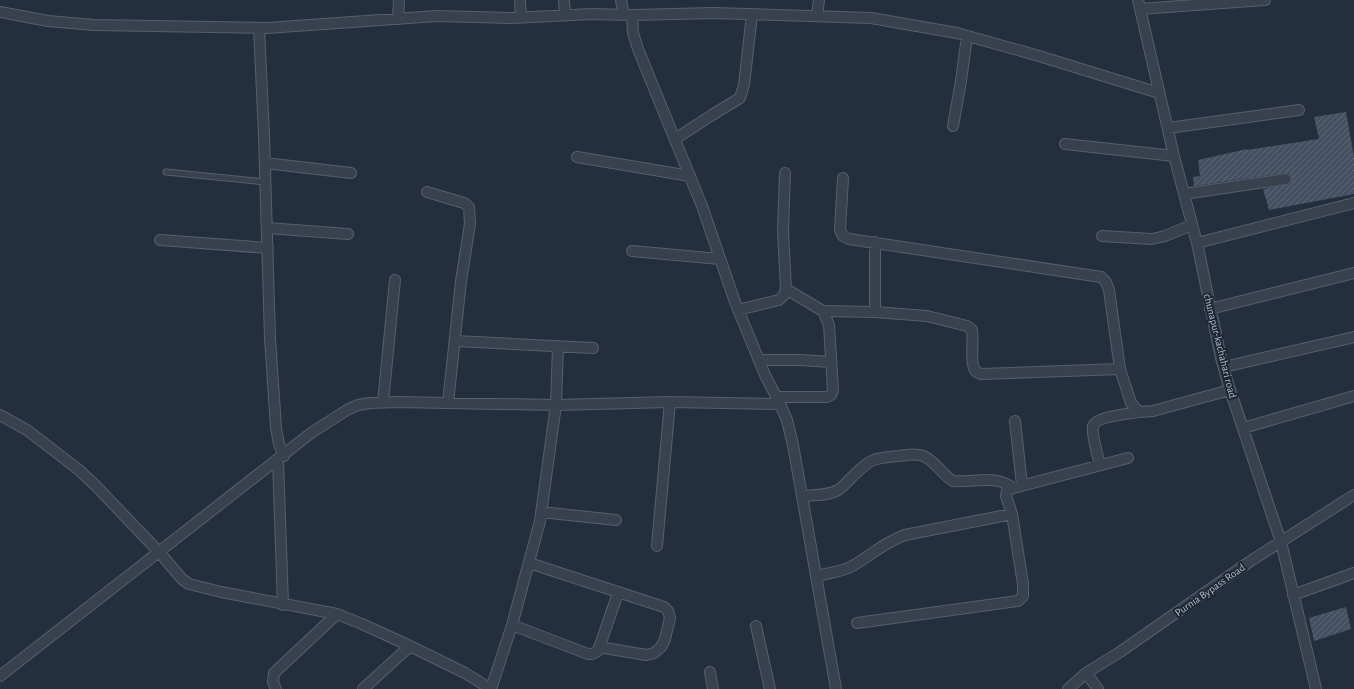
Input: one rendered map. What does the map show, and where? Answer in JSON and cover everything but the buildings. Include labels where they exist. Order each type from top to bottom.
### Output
[{"type":"street","points":[[398,19],[399,0]]},
{"type":"street","points":[[520,0],[521,17]]},
{"type":"street","points":[[564,0],[565,15]]},
{"type":"street","points":[[621,0],[628,15],[638,49],[702,206],[738,310],[787,420],[793,445],[836,689]]},
{"type":"street","points":[[817,16],[819,0]]},
{"type":"street","points":[[1139,4],[1265,0]]},
{"type":"street","name":"chunapur-kachahari road","points":[[1139,4],[1174,156],[1197,243],[1210,309],[1224,368],[1281,542],[1316,689]]},
{"type":"street","points":[[0,12],[48,21],[88,24],[259,28],[437,16],[493,18],[565,15],[714,13],[871,18],[927,27],[966,36],[1038,56],[1159,93]]},
{"type":"street","points":[[675,139],[740,98],[744,85],[752,14]]},
{"type":"street","points":[[259,28],[265,163],[270,338],[276,428],[281,458],[283,605]]},
{"type":"street","points":[[953,126],[961,81],[966,36]]},
{"type":"street","points":[[1168,128],[1299,110]]},
{"type":"street","points":[[1064,144],[1174,156]]},
{"type":"street","points":[[577,157],[690,176]]},
{"type":"street","points":[[265,163],[352,173]]},
{"type":"street","points":[[738,310],[779,300],[784,296],[786,289],[783,231],[785,173]]},
{"type":"street","points":[[844,178],[841,233],[849,239],[1101,277],[1106,282],[1109,290],[1120,369],[1131,403],[1140,412]]},
{"type":"street","points":[[1184,194],[1286,179]]},
{"type":"street","points":[[426,192],[464,203],[469,207],[470,224],[461,281],[456,341],[448,403]]},
{"type":"street","points":[[1197,243],[1354,203]]},
{"type":"street","points":[[1102,236],[1152,239],[1165,236],[1192,225]]},
{"type":"street","points":[[267,228],[348,234]]},
{"type":"street","points":[[160,240],[268,248]]},
{"type":"street","points":[[875,242],[875,312]]},
{"type":"street","points":[[632,251],[720,259]]},
{"type":"street","points":[[1210,309],[1354,274]]},
{"type":"street","points":[[383,402],[395,280]]},
{"type":"street","points":[[786,289],[823,311],[875,312],[927,316],[967,326],[972,330],[973,368],[976,372],[981,374],[1120,369]]},
{"type":"street","points":[[0,676],[281,458],[311,433],[347,410],[358,405],[383,402],[556,405],[778,400],[827,397],[831,395],[833,390],[829,325],[823,311]]},
{"type":"street","points":[[1224,368],[1354,338]]},
{"type":"street","points":[[456,341],[593,348]]},
{"type":"street","points":[[2,419],[27,430],[79,470],[160,552],[182,579],[189,584],[283,605],[337,614],[410,646],[465,673],[491,689],[512,625],[541,512],[556,405],[558,346]]},
{"type":"street","points":[[759,360],[831,362]]},
{"type":"street","points":[[1100,466],[1093,426],[1102,418],[1153,411],[1230,390]]},
{"type":"street","points":[[1243,428],[1354,396]]},
{"type":"street","points":[[657,546],[670,402]]},
{"type":"street","points":[[1015,421],[1017,486]]},
{"type":"street","points":[[802,496],[828,493],[838,490],[872,459],[914,454],[923,456],[930,460],[947,478],[953,481],[997,480],[1017,486]]},
{"type":"street","points":[[857,623],[1018,601],[1023,596],[1023,584],[1012,514],[1006,496],[1007,490],[1017,486],[1128,458]]},
{"type":"street","name":"Purnia Bypass Road","points":[[1068,689],[1086,673],[1120,652],[1281,542],[1354,495]]},
{"type":"street","points":[[541,512],[616,520]]},
{"type":"street","points":[[816,576],[844,570],[854,566],[882,546],[905,535],[1012,514]]},
{"type":"street","points":[[529,563],[664,607],[668,611],[670,618],[665,639],[661,648],[654,653],[646,655],[599,647]]},
{"type":"street","points":[[1293,595],[1354,573]]},
{"type":"street","points":[[512,625],[588,654],[592,654],[598,651],[618,593]]},
{"type":"street","points":[[276,689],[273,682],[274,673],[337,614]]},
{"type":"street","points":[[756,626],[770,689]]},
{"type":"street","points":[[363,689],[410,646]]},
{"type":"street","points":[[710,672],[713,689]]},
{"type":"street","points":[[1086,673],[1098,689]]},
{"type":"lane","points":[[166,172],[265,182]]}]
